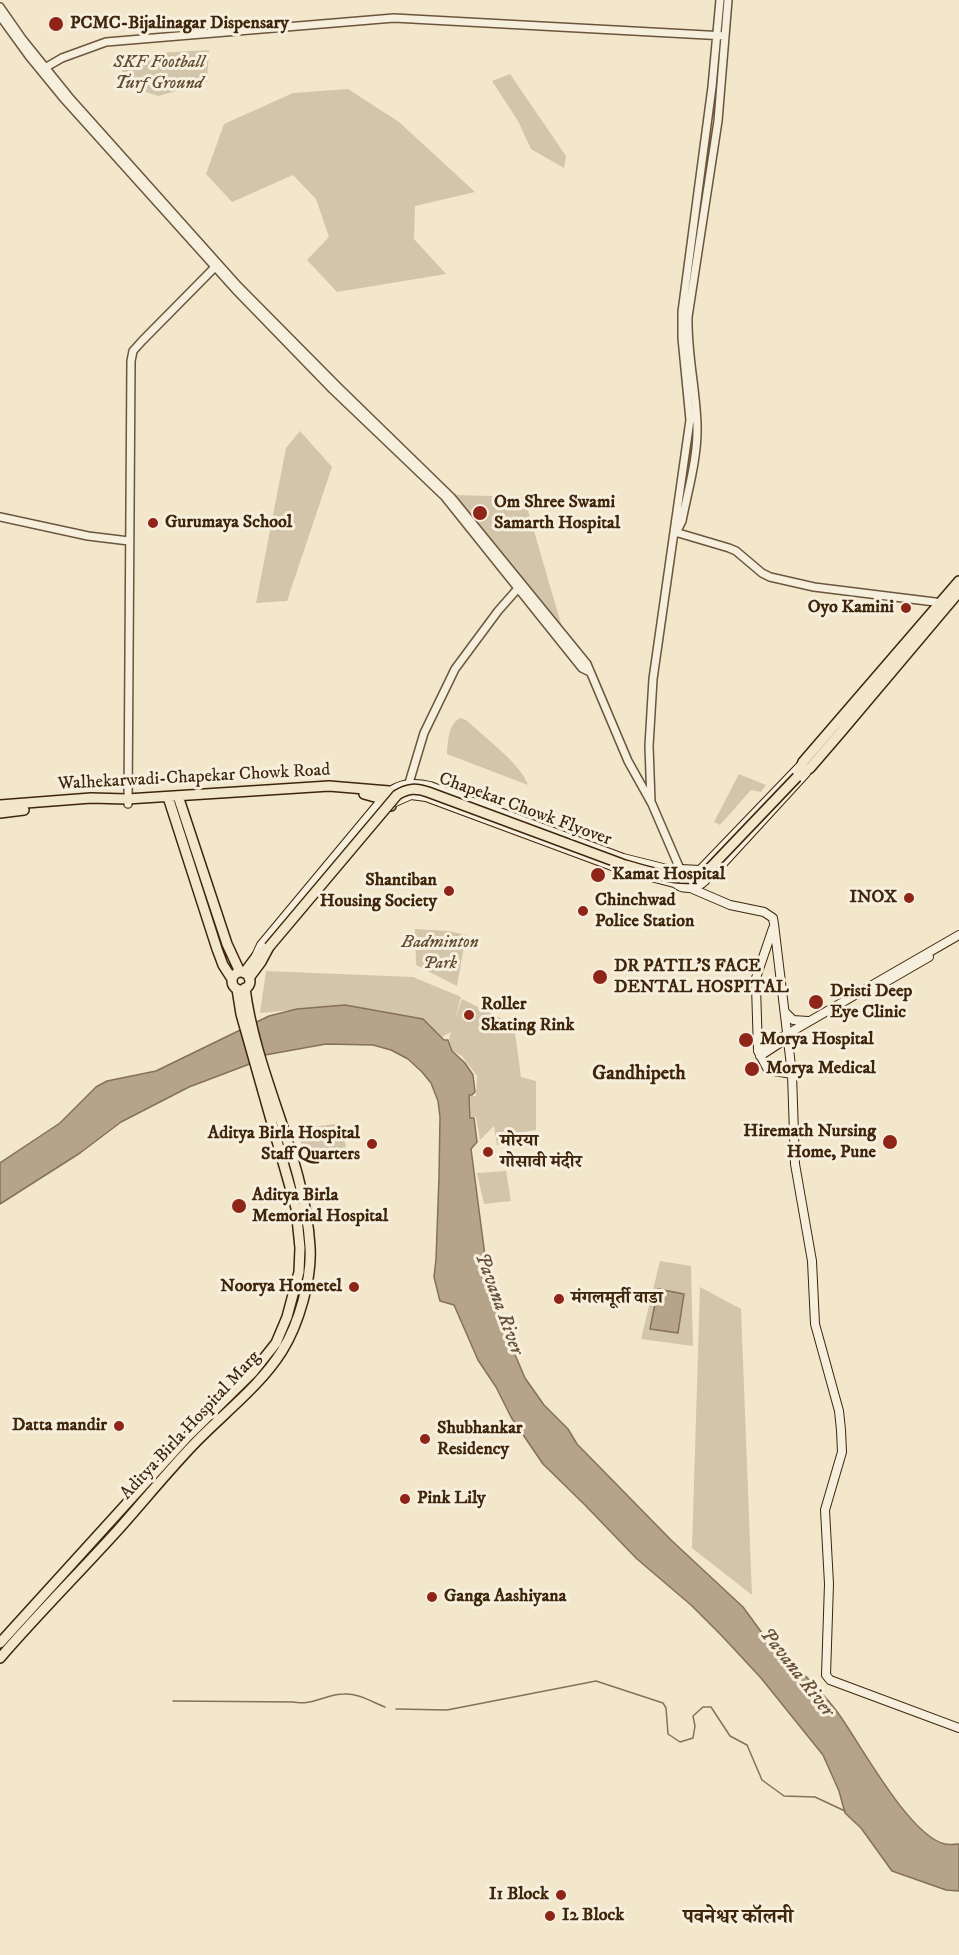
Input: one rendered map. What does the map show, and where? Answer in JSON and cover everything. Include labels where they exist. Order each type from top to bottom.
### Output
[{"type":"main road","points":[[260,960],[391,806],[400,798],[411,795],[426,797],[620,869],[678,886],[697,887],[716,872],[952,596],[959,581]]},
{"type":"main road","points":[[700,870],[807,765]]},
{"type":"main road","name":"Chapekar Chowk Flyover","points":[[245,974],[260,960],[397,795],[405,790],[419,789],[428,792],[622,864],[652,872],[691,878],[711,867],[807,765]]},
{"type":"main road","points":[[260,960],[261,945],[378,797],[409,783],[430,786],[623,858],[677,870],[700,870],[704,873],[706,896]]},
{"type":"main road","name":"Walhekarwadi-Chapekar Chowk Road","points":[[174,799],[329,786],[389,792]]},
{"type":"main road","name":"Walhekarwadi-Chapekar Chowk Road","points":[[0,806],[104,800],[128,802],[315,790],[346,791],[378,797]]},
{"type":"main road","points":[[389,792],[400,798]]},
{"type":"main road","points":[[378,797],[391,806]]},
{"type":"main road","points":[[174,799],[227,944],[250,985],[238,985]]},
{"type":"main road","points":[[174,799],[217,949],[223,965],[238,985]]},
{"type":"main road","name":"Walhekarwadi-Chapekar Chowk Road","points":[[0,813],[104,800]]},
{"type":"main road","points":[[674,883],[672,876],[677,870]]},
{"type":"main road","points":[[688,887],[730,905],[764,912],[773,918],[792,1074],[795,1164],[812,1261],[815,1324],[842,1430],[842,1452],[825,1510],[829,1584],[826,1674],[830,1680],[959,1728]]},
{"type":"main road","points":[[774,924],[756,978],[759,1054],[768,1070],[792,1074]]},
{"type":"main road","points":[[759,1054],[959,935]]},
{"type":"main road","points":[[784,1010],[793,1020],[810,1023],[959,941]]},
{"type":"main road","points":[[245,974],[236,973],[262,1077]]},
{"type":"main road","name":"Aditya Birla Hospital Marg","points":[[0,1643],[188,1436],[260,1365],[276,1343],[297,1286],[300,1259],[296,1208],[262,1077]]},
{"type":"main road","name":"Aditya Birla Hospital Marg","points":[[0,1658],[116,1533],[195,1443],[261,1379],[287,1342],[304,1297],[310,1260],[306,1206],[262,1077]]},
{"type":"main road","points":[[108,1526],[116,1533]]},
{"type":"main road","points":[[57,1579],[65,1586]]},
{"type":"street","points":[[651,804],[649,716],[652,679],[675,534],[682,522],[697,438],[696,406],[688,342],[688,317],[718,122],[720,0]]},
{"type":"street","points":[[721,36],[728,0]]},
{"type":"street","points":[[0,7],[65,100],[333,390],[438,490],[520,586],[582,668],[590,672],[632,769],[651,804],[677,870]]},
{"type":"street","points":[[0,16],[43,69]]},
{"type":"street","points":[[43,69],[62,58],[106,42],[368,19],[433,19],[721,36]]},
{"type":"street","points":[[128,802],[130,367],[132,355],[142,341],[217,265]]},
{"type":"street","points":[[0,517],[88,536],[129,541]]},
{"type":"street","points":[[675,534],[736,551],[770,577],[821,588],[952,596]]},
{"type":"street","points":[[411,795],[409,783],[424,733],[454,669],[520,586]]},
{"type":"green space","name":"SKF Football Turf Ground","points":[[209,50],[207,82],[158,96],[121,84],[124,55]]},
{"type":"green space","points":[[510,74],[566,156],[564,168],[531,149],[518,121],[492,81]]},
{"type":"green space","points":[[348,89],[399,122],[475,192],[415,206],[414,239],[446,274],[337,292],[307,260],[329,237],[316,199],[293,175],[232,202],[206,174],[224,124],[293,93]]},
{"type":"green space","points":[[300,431],[332,467],[287,601],[256,603],[286,448]]},
{"type":"green space","points":[[456,495],[524,497],[562,627],[455,497]]},
{"type":"green space","points":[[460,718],[466,720],[510,760],[528,785],[447,754],[451,729]]},
{"type":"green space","points":[[739,774],[766,785],[761,792],[751,790],[720,825],[714,822]]},
{"type":"green space","name":"Badminton Park","points":[[415,929],[449,931],[466,935],[457,986],[416,965]]},
{"type":"green space","points":[[266,971],[413,977],[461,997],[455,1019],[462,999],[514,1025],[521,1077],[536,1081],[536,1130],[510,1134],[508,1144],[497,1145],[494,1126],[480,1140],[476,1117],[471,1117],[470,1096],[476,1096],[477,1076],[462,1056],[453,1051],[449,1039],[451,1032],[442,1037],[422,1019],[345,1005],[260,1013]]},
{"type":"green space","points":[[342,1123],[347,1156],[305,1156],[297,1129]]},
{"type":"green space","points":[[506,1171],[511,1201],[484,1204],[477,1173]]},
{"type":"green space","points":[[660,1261],[691,1266],[693,1346],[641,1339]]},
{"type":"green space","points":[[700,1287],[741,1309],[752,1595],[692,1548]]},
{"type":"water","name":"Pavana River","points":[[345,1005],[423,1019],[444,1040],[448,1040],[452,1051],[465,1063],[473,1075],[475,1092],[469,1095],[470,1118],[474,1118],[477,1142],[471,1149],[485,1256],[501,1322],[525,1378],[544,1405],[568,1429],[577,1444],[671,1540],[743,1607],[767,1644],[779,1652],[782,1663],[786,1665],[791,1661],[827,1699],[886,1787],[916,1824],[931,1837],[945,1844],[959,1844],[959,1891],[946,1890],[892,1871],[861,1828],[845,1813],[839,1791],[823,1755],[761,1678],[691,1605],[637,1559],[543,1464],[511,1417],[496,1387],[478,1360],[454,1305],[440,1301],[434,1277],[439,1177],[438,1101],[431,1083],[408,1059],[391,1050],[373,1045],[326,1044],[265,1055],[247,1065],[189,1087],[121,1122],[80,1153],[0,1204],[0,1163],[60,1123],[96,1087],[107,1081],[156,1071],[269,1016],[297,1009]]},
{"type":"water","points":[[658,1289],[684,1294],[678,1333],[650,1329]]},
{"type":"waterway","points":[[396,1709],[447,1710],[596,1681],[663,1703],[666,1708],[668,1734],[680,1742],[693,1738],[695,1726],[693,1716],[703,1707],[711,1707],[730,1736],[747,1745],[762,1780],[784,1796],[815,1797],[845,1811]]},
{"type":"waterway","points":[[173,1701],[300,1703],[349,1694],[360,1696],[385,1707]]},
{"type":"place","name":"PCMC-Bijalinagar Dispensary","points":[[56,24]]},
{"type":"place","name":"Om Shree Swami Samarth Hospital","points":[[480,513]]},
{"type":"place","name":"Gurumaya School","points":[[153,523]]},
{"type":"place","name":"Oyo Kamini","points":[[906,608]]},
{"type":"place","name":"Kamat Hospital","points":[[598,875]]},
{"type":"place","name":"Shantiban Housing Society","points":[[449,891]]},
{"type":"place","name":"INOX","points":[[909,898]]},
{"type":"place","name":"Chinchwad Police Station","points":[[583,911]]},
{"type":"place","name":"DR PATIL'S FACE DENTAL HOSPITAL","points":[[600,977]]},
{"type":"place","name":"Dristi Deep Eye Clinic","points":[[816,1002]]},
{"type":"place","name":"Roller Skating Rink","points":[[469,1015]]},
{"type":"place","name":"Morya Hospital","points":[[746,1040]]},
{"type":"place","name":"Morya Medical","points":[[752,1069]]},
{"type":"place","name":"Hiremath Nursing Home, Pune","points":[[890,1142]]},
{"type":"place","name":"Aditya Birla Hospital Staff Quarters","points":[[372,1144]]},
{"type":"place","name":"मोरया गोसावी मंदीर","points":[[488,1152]]},
{"type":"place","name":"Aditya Birla Memorial Hospital","points":[[239,1206]]},
{"type":"place","name":"Noorya Hometel","points":[[354,1287]]},
{"type":"place","name":"मंगलमूर्ती वाडा","points":[[559,1299]]},
{"type":"place","name":"Datta mandir","points":[[119,1426]]},
{"type":"place","name":"Shubhankar Residency","points":[[425,1439]]},
{"type":"place","name":"Pink Lily","points":[[405,1499]]},
{"type":"place","name":"Ganga Aashiyana","points":[[432,1597]]},
{"type":"place","name":"I1 Block","points":[[561,1895]]},
{"type":"place","name":"I2 Block","points":[[550,1916]]},
{"type":"district","name":"Gandhipeth","points":[[639,1075]]},
{"type":"district","name":"पवनेश्वर कॉलनी","points":[[738,1919]]}]
